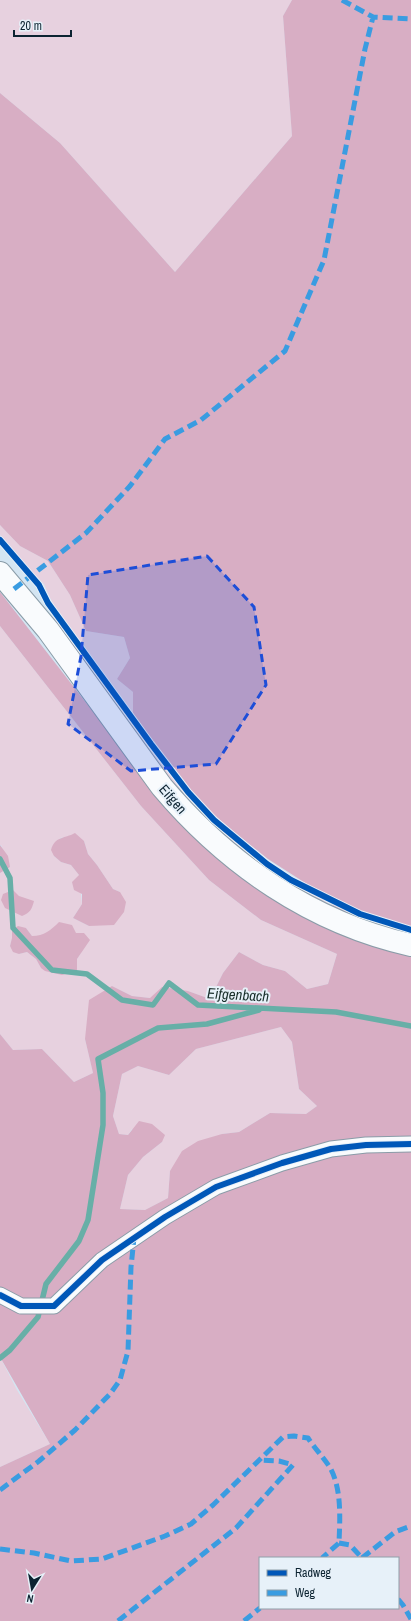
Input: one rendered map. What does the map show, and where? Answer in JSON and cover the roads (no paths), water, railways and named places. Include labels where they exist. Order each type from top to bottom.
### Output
[{"type":"main road","name":"Eifgen","points":[[0,573],[48,630],[162,787],[181,810],[202,831],[258,878],[304,905],[355,929],[411,945]]},
{"type":"street","points":[[0,1295],[21,1306],[54,1306],[102,1260],[165,1217],[216,1187],[282,1162],[331,1149],[366,1145],[411,1144]]},
{"type":"waterway","name":"Eifgenbach","points":[[0,859],[10,878],[13,928],[52,970],[87,974],[122,1000],[153,1005],[169,983],[198,1005],[336,1012],[411,1026]]},
{"type":"waterway","points":[[0,1358],[10,1350],[38,1317],[46,1284],[79,1241],[88,1220],[103,1125],[103,1093],[98,1059],[158,1028],[207,1024],[259,1010]]}]
